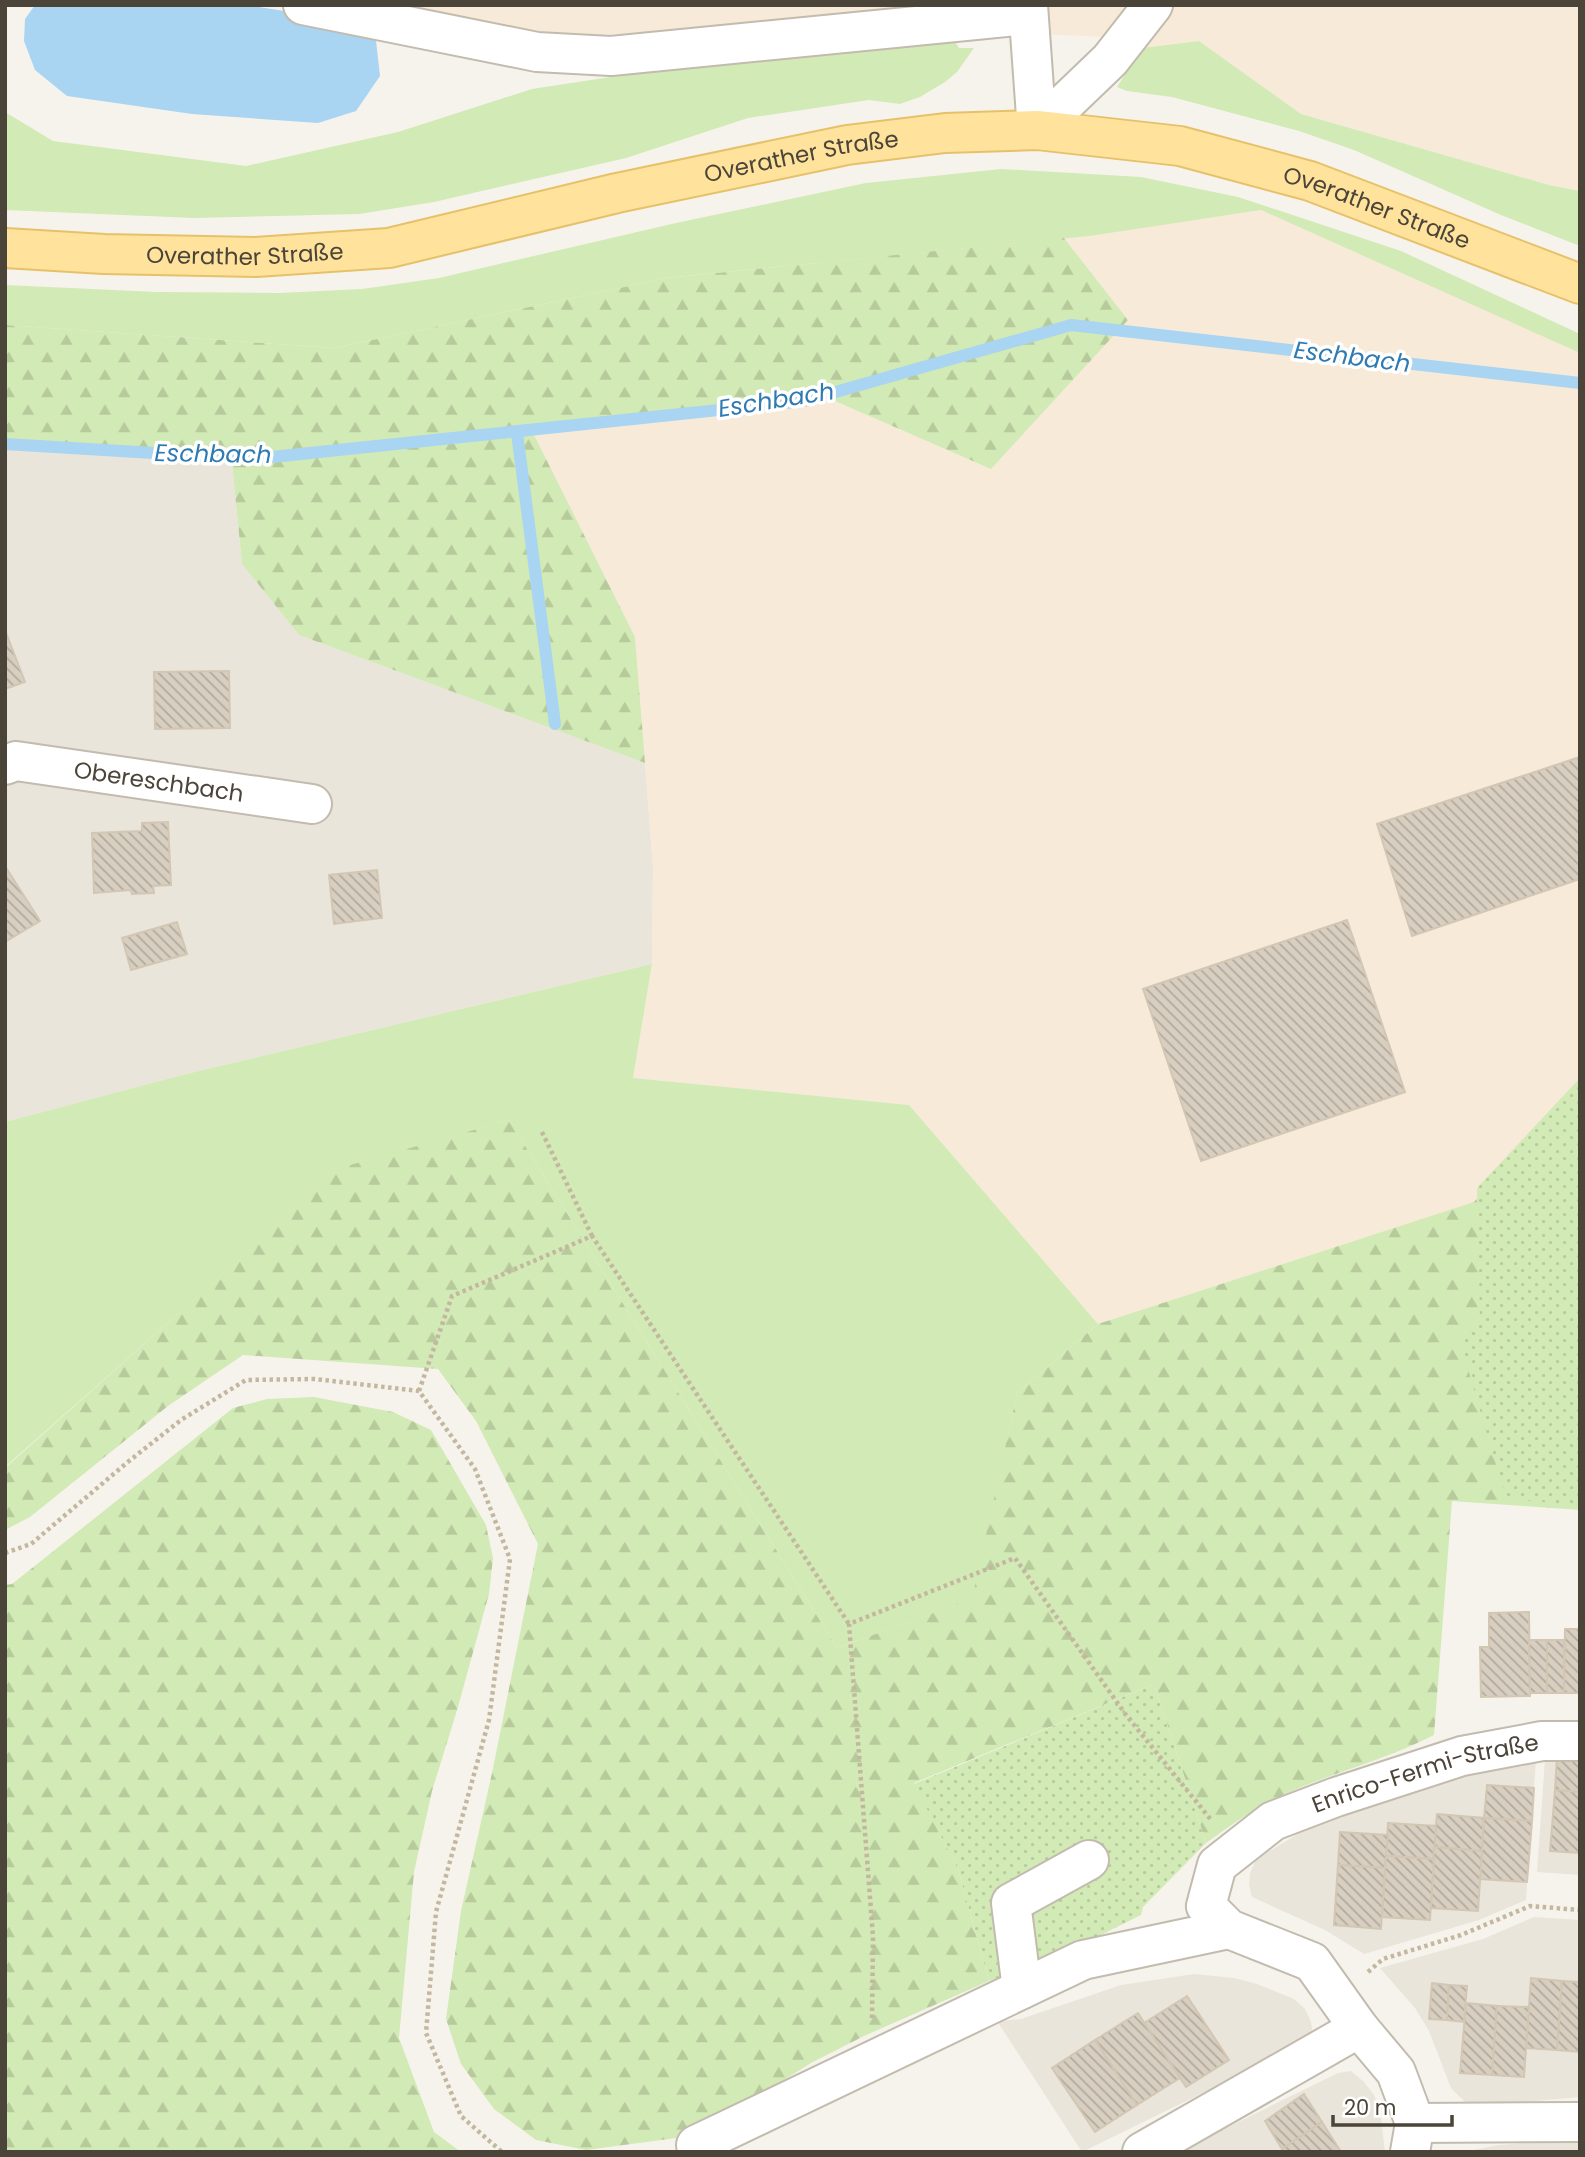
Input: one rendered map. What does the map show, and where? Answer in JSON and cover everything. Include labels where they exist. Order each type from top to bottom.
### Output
[{"type":"main road","name":"Overather Straße","points":[[5,248],[104,254],[256,257],[388,248],[617,193],[847,145],[945,133],[1037,130],[1180,146],[1310,181],[1580,284]]},
{"type":"street","points":[[303,5],[537,52],[611,56],[1028,10],[1037,130]]},
{"type":"street","points":[[1037,130],[1110,60],[1153,5]]},
{"type":"street","name":"Obereschbach","points":[[5,765],[16,761],[312,804]]},
{"type":"street","name":"Enrico-Fermi-Straße","points":[[1229,1929],[1206,1906],[1217,1865],[1273,1821],[1336,1797],[1462,1756],[1542,1741],[1580,1741]]},
{"type":"street","points":[[1022,1989],[1011,1903],[1089,1860]]},
{"type":"street","points":[[696,2145],[1083,1960],[1229,1929],[1312,1962],[1359,2028],[1396,2072],[1412,2138],[1580,2122]]},
{"type":"street","points":[[1143,2152],[1359,2028]]},
{"type":"path","points":[[542,1132],[592,1236],[849,1624],[873,1937],[871,2060]]},
{"type":"path","points":[[419,1391],[452,1296],[592,1236]]},
{"type":"path","points":[[5,1553],[31,1544],[128,1461],[181,1420],[246,1380],[315,1379],[419,1391],[475,1469],[510,1559],[489,1720],[436,1912],[426,2033],[461,2116],[502,2152]]},
{"type":"path","points":[[849,1624],[1015,1558],[1126,1715],[1236,1850]]},
{"type":"path","points":[[1383,1959],[1461,1935],[1530,1906],[1580,1910]]},
{"type":"shaded area","points":[[373,5],[1580,5],[1580,191],[1549,185],[1301,114],[1199,41],[1142,48],[1131,38],[958,31],[524,35]]},
{"type":"shaded area","points":[[1261,210],[1580,353],[1580,1083],[1474,1202],[1098,1324],[909,1105],[633,1078],[652,964],[653,866],[635,637],[529,427],[828,398],[991,469],[1128,320],[1064,238]]},
{"type":"shaded area","points":[[5,441],[231,453],[242,564],[299,635],[645,763],[653,866],[652,964],[182,1075],[5,1122]]},
{"type":"shaded area","points":[[1580,1756],[1580,1875],[1537,1872],[1545,1759]]},
{"type":"shaded area","points":[[1536,1759],[1526,1900],[1479,1920],[1364,1954],[1325,1930],[1252,1897],[1250,1873],[1255,1862],[1307,1828],[1380,1800],[1471,1771]]},
{"type":"shaded area","points":[[1534,1917],[1580,1920],[1580,2097],[1478,2106],[1465,2102],[1451,2088],[1429,2031],[1415,2008],[1380,1968],[1483,1939]]},
{"type":"shaded area","points":[[1194,1974],[1234,1978],[1294,1999],[1305,2009],[1313,2034],[1309,2041],[1082,2152],[997,2021],[1021,2019],[1121,1985]]},
{"type":"shaded area","points":[[1351,2071],[1374,2095],[1380,2110],[1385,2152],[1177,2152],[1338,2073]]},
{"type":"shaded area","points":[[1580,2139],[1580,2152],[1462,2152],[1499,2145]]},
{"type":"green space","points":[[954,40],[959,48],[974,48],[957,72],[920,97],[900,104],[869,100],[748,118],[626,158],[434,202],[359,214],[194,218],[5,210],[5,112],[53,141],[246,166],[398,132],[532,89],[676,67]]},
{"type":"green space","points":[[1199,41],[1301,114],[1549,185],[1580,191],[1580,246],[1501,215],[1354,150],[1299,131],[1172,97],[1127,91],[1117,87],[1142,48]]},
{"type":"green space","points":[[1001,169],[1141,177],[1238,197],[1401,251],[1580,334],[1580,353],[1261,210],[1089,236],[667,278],[334,348],[5,325],[5,285],[157,292],[279,293],[362,289],[439,278],[676,223],[866,183]]},
{"type":"green space","points":[[1064,238],[1128,320],[991,469],[828,398],[530,427],[635,637],[645,763],[299,635],[242,564],[231,453],[5,441],[5,325],[334,348],[667,278]]},
{"type":"green space","points":[[652,964],[633,1078],[909,1105],[1098,1324],[1017,1393],[973,1599],[837,1648],[509,1120],[343,1168],[5,1467],[5,1122],[182,1075]]},
{"type":"green space","points":[[1580,1078],[1580,1505],[1506,1499],[1461,1345],[1480,1322],[1477,1188]]},
{"type":"green space","points":[[1580,1083],[1580,1510],[1452,1501],[1434,1735],[1273,1800],[1206,1843],[1154,1684],[914,1783],[958,1869],[989,1981],[864,2036],[811,2063],[684,2137],[586,2150],[536,2140],[494,2109],[461,2064],[446,2019],[461,1911],[538,1544],[476,1421],[438,1369],[243,1355],[168,1406],[30,1517],[5,1530],[5,1468],[343,1167],[509,1120],[837,1648],[972,1599],[1017,1393],[1098,1324],[1474,1202]]},
{"type":"green space","points":[[314,1397],[393,1412],[431,1430],[486,1525],[493,1558],[489,1594],[432,1791],[414,1872],[399,2038],[434,2132],[461,2152],[5,2152],[5,1585],[12,1584],[233,1408],[267,1399]]},
{"type":"green space","points":[[1154,1684],[1206,1843],[1143,1907],[1141,1915],[1071,1950],[989,1981],[958,1869],[914,1784]]},
{"type":"water","points":[[35,5],[246,5],[349,21],[375,32],[380,76],[356,111],[318,123],[192,114],[67,96],[35,70],[24,41],[25,19]]},
{"type":"building","points":[[5,630],[25,682],[5,689]]},
{"type":"building","points":[[229,671],[230,728],[155,729],[154,672]]},
{"type":"building","points":[[1580,757],[1580,879],[1412,936],[1377,824]]},
{"type":"building","points":[[168,822],[171,885],[153,886],[154,893],[132,894],[131,890],[94,893],[92,833],[142,831],[142,823]]},
{"type":"building","points":[[5,866],[40,921],[5,942]]},
{"type":"building","points":[[377,870],[382,918],[334,924],[329,875]]},
{"type":"building","points":[[1347,920],[1405,1092],[1201,1161],[1143,989]]},
{"type":"building","points":[[177,922],[187,954],[131,970],[122,938]]},
{"type":"building","points":[[1529,1612],[1530,1696],[1481,1697],[1480,1647],[1489,1647],[1489,1613]]},
{"type":"building","points":[[1565,1629],[1580,1629],[1580,1693],[1564,1693]]},
{"type":"building","points":[[1529,1640],[1547,1640],[1547,1693],[1530,1693]]},
{"type":"building","points":[[1547,1640],[1564,1640],[1564,1693],[1547,1693]]},
{"type":"building","points":[[1557,1757],[1580,1758],[1580,1792],[1555,1790]]},
{"type":"building","points":[[1487,1785],[1534,1788],[1532,1821],[1484,1818]]},
{"type":"building","points":[[1555,1790],[1580,1792],[1580,1853],[1550,1851]]},
{"type":"building","points":[[1437,1814],[1484,1818],[1482,1851],[1434,1847]]},
{"type":"building","points":[[1484,1818],[1532,1821],[1527,1882],[1480,1879]]},
{"type":"building","points":[[1388,1823],[1436,1826],[1434,1859],[1386,1856]]},
{"type":"building","points":[[1340,1832],[1388,1835],[1385,1868],[1338,1865]]},
{"type":"building","points":[[1434,1847],[1482,1851],[1478,1911],[1431,1908]]},
{"type":"building","points":[[1386,1856],[1434,1859],[1430,1920],[1382,1917]]},
{"type":"building","points":[[1338,1865],[1385,1868],[1381,1929],[1334,1925]]},
{"type":"building","points":[[1531,1978],[1562,1981],[1557,2050],[1526,2048]]},
{"type":"building","points":[[1562,1981],[1580,1982],[1580,2052],[1557,2050]]},
{"type":"building","points":[[1432,1983],[1449,1985],[1447,2020],[1429,2019]]},
{"type":"building","points":[[1449,1985],[1467,1986],[1464,2022],[1447,2020]]},
{"type":"building","points":[[1187,1996],[1229,2060],[1186,2087],[1144,2023]]},
{"type":"building","points":[[1466,2003],[1497,2006],[1492,2075],[1460,2073]]},
{"type":"building","points":[[1497,2006],[1529,2007],[1524,2077],[1492,2075]]},
{"type":"building","points":[[1138,2013],[1180,2078],[1137,2105],[1095,2040]]},
{"type":"building","points":[[1095,2040],[1137,2105],[1095,2132],[1052,2068]]},
{"type":"building","points":[[1304,2094],[1322,2122],[1282,2149],[1265,2121]]},
{"type":"building","points":[[1322,2122],[1341,2152],[1284,2152],[1282,2149]]},
{"type":"waterway","name":"Eschbach","points":[[5,444],[253,459],[804,401],[1071,325],[1580,383]]},
{"type":"waterway","points":[[517,433],[555,724]]}]
